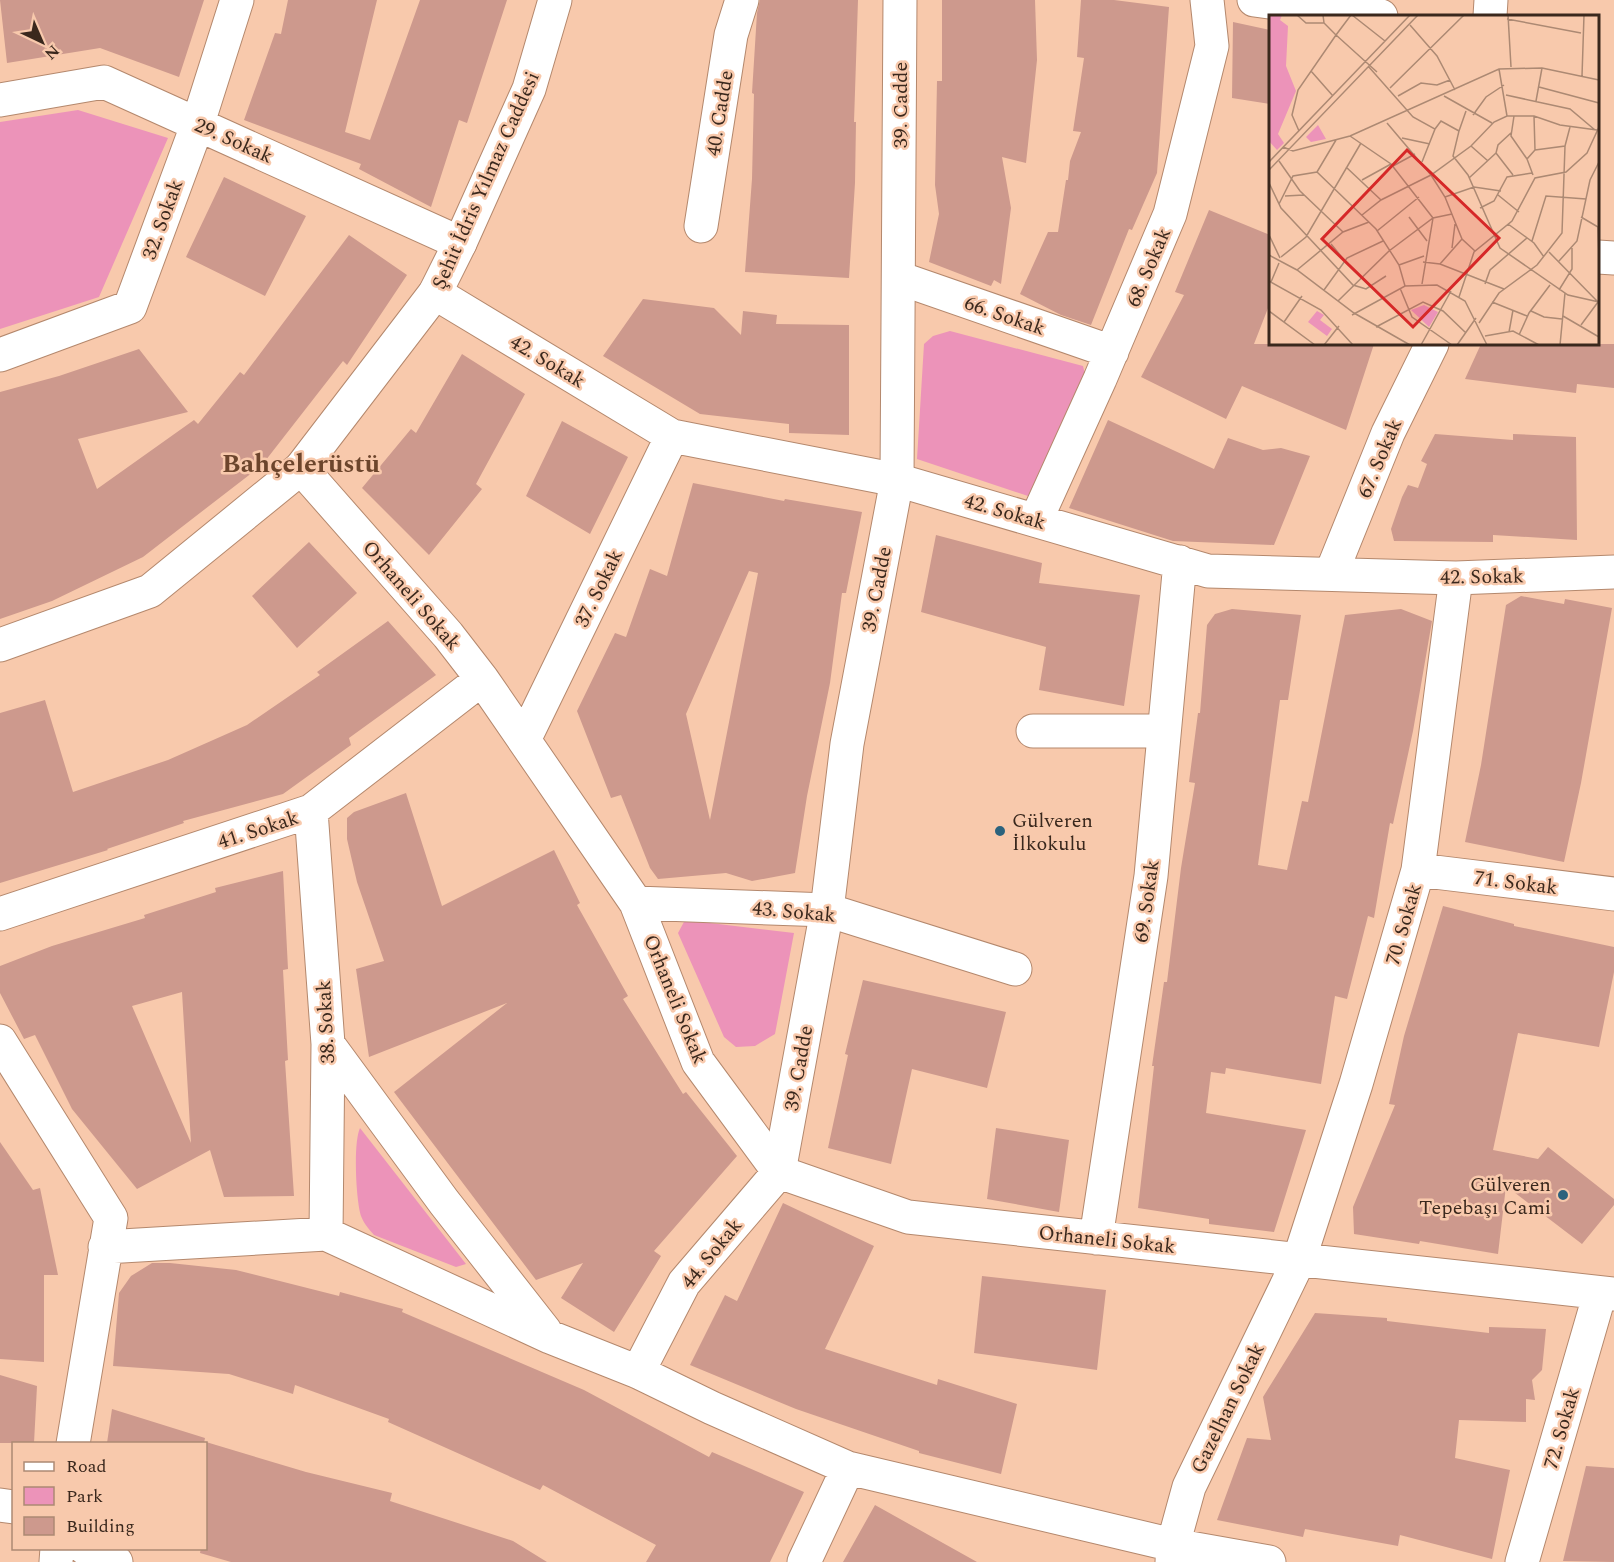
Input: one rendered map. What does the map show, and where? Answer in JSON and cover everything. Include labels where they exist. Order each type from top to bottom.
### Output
[{"type":"street","name":"32. Sokak","points":[[0,355],[130,307],[198,123],[237,0]]},
{"type":"street","name":"Şehit İdris Yılmaz Caddesi","points":[[0,645],[150,591],[301,468],[435,293],[529,89],[555,0]]},
{"type":"street","name":"40. Cadde","points":[[701,226],[731,35],[742,0]]},
{"type":"street","name":"39. Cadde","points":[[779,1172],[827,909],[847,744],[897,480],[900,0]]},
{"type":"street","name":"68. Sokak","points":[[1036,520],[1112,352],[1170,214],[1212,46],[1207,0]]},
{"type":"street","points":[[1254,0],[1373,15]]},
{"type":"street","points":[[1490,15],[1491,0]]},
{"type":"street","name":"29. Sokak","points":[[0,100],[104,82],[460,243]]},
{"type":"street","points":[[1599,257],[1614,258]]},
{"type":"street","name":"66. Sokak","points":[[899,278],[1112,352]]},
{"type":"street","name":"42. Sokak","points":[[435,293],[672,436],[897,480],[1208,571],[1456,578],[1614,572]]},
{"type":"street","name":"67. Sokak","points":[[1331,574],[1388,433],[1432,345]]},
{"type":"street","name":"37. Sokak","points":[[524,740],[672,436]]},
{"type":"street","name":"Orhaneli Sokak","points":[[301,468],[448,634],[482,679],[636,903],[698,1062],[779,1172],[908,1217],[1607,1294]]},
{"type":"street","name":"69. Sokak","points":[[1096,1238],[1151,876],[1180,562]]},
{"type":"street","name":"70. Sokak","points":[[1299,1260],[1356,1084],[1418,870],[1456,578]]},
{"type":"street","name":"41. Sokak","points":[[0,914],[311,811],[482,679]]},
{"type":"street","points":[[1032,731],[1164,731]]},
{"type":"street","name":"38. Sokak","points":[[311,811],[328,1044],[326,1234]]},
{"type":"street","name":"71. Sokak","points":[[1418,870],[1614,894]]},
{"type":"street","name":"43. Sokak","points":[[636,903],[827,909],[1015,969]]},
{"type":"street","points":[[0,1041],[111,1218],[73,1442]]},
{"type":"street","points":[[328,1044],[444,1202],[550,1337]]},
{"type":"street","name":"44. Sokak","points":[[638,1372],[684,1283],[779,1172]]},
{"type":"street","points":[[105,1247],[326,1234],[550,1337],[638,1372],[712,1408],[848,1468],[1173,1554],[1269,1562]]},
{"type":"street","name":"Gazelhan Sokak","points":[[1173,1554],[1189,1487],[1299,1260]]},
{"type":"street","name":"72. Sokak","points":[[1522,1562],[1607,1294]]},
{"type":"street","points":[[804,1562],[848,1468]]},
{"type":"street","points":[[88,1550],[116,1562]]},
{"type":"green space","points":[[78,110],[168,138],[99,297],[0,329],[0,122]]},
{"type":"green space","points":[[950,331],[1083,366],[1087,382],[1028,496],[917,459],[924,344],[933,336]]},
{"type":"green space","points":[[685,920],[794,933],[775,1034],[755,1046],[736,1047],[724,1037],[678,933]]},
{"type":"green space","points":[[360,1128],[466,1264],[456,1267],[374,1235],[361,1216],[359,1208],[356,1146]]},
{"type":"building","points":[[0,0],[204,0],[179,77],[100,48],[7,63]]},
{"type":"building","points":[[288,0],[377,0],[345,132],[370,140],[420,0],[507,0],[467,123],[459,120],[431,207],[359,169],[361,164],[244,120],[275,33],[281,34]]},
{"type":"building","points":[[760,0],[858,0],[854,122],[856,122],[855,183],[849,278],[745,272],[752,179],[754,94],[752,93],[757,13]]},
{"type":"building","points":[[942,0],[1035,0],[1037,60],[1026,163],[1002,157],[1011,208],[1001,284],[994,280],[991,286],[929,262],[939,214],[935,185],[937,81],[942,81]]},
{"type":"building","points":[[1081,0],[1114,0],[1169,7],[1157,173],[1132,230],[1129,229],[1091,325],[1061,315],[1020,294],[1048,232],[1058,232],[1070,161],[1081,132],[1073,131],[1084,58],[1077,57]]},
{"type":"building","points":[[1233,22],[1269,30],[1269,104],[1232,98]]},
{"type":"building","points":[[224,177],[306,216],[265,296],[186,257]]},
{"type":"building","points":[[1209,210],[1269,235],[1269,306],[1254,344],[1374,345],[1346,430],[1242,386],[1226,419],[1141,377],[1184,295],[1175,292]]},
{"type":"building","points":[[349,235],[407,275],[347,365],[343,361],[262,465],[143,557],[52,601],[0,619],[0,392],[59,376],[139,349],[188,412],[78,439],[97,489],[194,420],[198,424],[240,372],[244,375]]},
{"type":"building","points":[[643,299],[714,308],[741,335],[743,311],[777,315],[776,324],[849,325],[849,435],[789,433],[789,424],[700,414],[603,356]]},
{"type":"building","points":[[1614,344],[1614,388],[1577,384],[1576,393],[1465,379],[1481,345]]},
{"type":"building","points":[[462,354],[525,394],[476,484],[482,489],[429,555],[362,488],[411,429],[416,433]]},
{"type":"building","points":[[1108,420],[1214,469],[1228,438],[1263,450],[1281,448],[1310,456],[1274,545],[1173,541],[1069,508]]},
{"type":"building","points":[[562,421],[628,457],[590,534],[526,496]]},
{"type":"building","points":[[1435,434],[1513,440],[1513,434],[1576,437],[1577,540],[1493,535],[1493,542],[1394,541],[1391,529],[1402,497],[1408,485],[1418,488],[1427,464],[1421,461]]},
{"type":"building","points":[[693,483],[784,501],[785,499],[862,512],[846,593],[842,593],[830,683],[807,796],[795,873],[752,881],[726,873],[658,879],[650,868],[621,795],[611,798],[577,711],[615,633],[626,637],[650,569],[667,576]],"holes":[[[749,571],[758,573],[710,820],[686,714]]]},
{"type":"building","points":[[936,535],[1042,563],[1039,583],[1140,595],[1124,706],[1039,690],[1046,647],[921,612]]},
{"type":"building","points":[[309,542],[357,593],[297,648],[252,596]]},
{"type":"building","points":[[1521,596],[1564,604],[1565,599],[1612,608],[1581,783],[1564,862],[1465,842],[1481,765],[1506,605]]},
{"type":"building","points":[[1232,609],[1301,615],[1288,700],[1280,700],[1258,865],[1287,870],[1302,801],[1308,802],[1345,615],[1401,609],[1432,621],[1413,731],[1393,824],[1390,823],[1374,918],[1368,916],[1347,999],[1335,996],[1321,1084],[1226,1068],[1225,1074],[1211,1072],[1206,1113],[1306,1130],[1274,1232],[1209,1224],[1209,1219],[1138,1208],[1154,1066],[1152,1066],[1164,982],[1167,982],[1181,868],[1195,783],[1189,782],[1198,713],[1200,713],[1207,625],[1215,614]]},
{"type":"building","points":[[388,621],[436,675],[349,738],[351,745],[283,794],[183,821],[184,823],[108,850],[0,883],[0,713],[45,700],[73,792],[168,760],[247,725],[320,675],[317,672]]},
{"type":"building","points":[[406,793],[442,906],[554,850],[580,903],[577,905],[628,996],[623,999],[683,1094],[686,1092],[737,1156],[654,1251],[661,1256],[614,1332],[561,1298],[583,1263],[536,1280],[394,1092],[507,1003],[369,1057],[356,969],[384,961],[357,882],[347,839],[347,818],[354,812]]},
{"type":"building","points":[[283,871],[288,969],[283,970],[288,1060],[285,1061],[294,1196],[224,1197],[210,1150],[137,1189],[72,1109],[35,1035],[24,1039],[0,993],[0,966],[52,946],[145,918],[144,915],[216,892],[215,888]],"holes":[[[182,992],[191,1143],[132,1006]]]},
{"type":"building","points":[[1443,906],[1514,924],[1514,926],[1614,947],[1614,972],[1599,1047],[1518,1033],[1493,1150],[1538,1159],[1548,1147],[1614,1199],[1614,1205],[1582,1244],[1506,1186],[1498,1254],[1420,1241],[1419,1244],[1354,1234],[1353,1207],[1395,1105],[1389,1104],[1404,1036]]},
{"type":"building","points":[[863,980],[1006,1012],[987,1088],[912,1069],[891,1164],[828,1148],[848,1055],[845,1054]]},
{"type":"building","points":[[996,1128],[1069,1140],[1059,1212],[987,1199]]},
{"type":"building","points":[[0,1142],[33,1190],[40,1188],[58,1275],[44,1275],[44,1362],[0,1359]]},
{"type":"building","points":[[783,1203],[874,1246],[825,1349],[937,1385],[938,1379],[1017,1404],[1001,1474],[919,1453],[919,1451],[796,1409],[690,1365],[725,1295],[737,1301]]},
{"type":"building","points":[[152,1263],[236,1270],[339,1296],[340,1292],[403,1309],[402,1312],[584,1390],[709,1457],[712,1452],[804,1492],[770,1562],[646,1562],[656,1545],[543,1485],[540,1490],[388,1422],[389,1419],[295,1385],[293,1394],[229,1374],[113,1366],[119,1293],[131,1276]]},
{"type":"building","points":[[982,1276],[1106,1290],[1097,1370],[974,1353]]},
{"type":"building","points":[[1315,1313],[1387,1318],[1387,1321],[1489,1333],[1489,1327],[1546,1329],[1542,1370],[1532,1380],[1535,1400],[1526,1399],[1526,1422],[1459,1420],[1455,1458],[1510,1470],[1492,1559],[1400,1535],[1398,1546],[1305,1529],[1303,1537],[1217,1520],[1247,1438],[1271,1440],[1263,1397]]},
{"type":"building","points":[[0,1375],[37,1386],[34,1442],[0,1443]]},
{"type":"building","points":[[112,1409],[205,1438],[204,1442],[107,1442]]},
{"type":"building","points":[[207,1442],[306,1472],[392,1493],[390,1501],[513,1541],[547,1562],[231,1562],[200,1553],[201,1550],[207,1550]]},
{"type":"building","points":[[1586,1466],[1614,1468],[1614,1562],[1563,1561]]},
{"type":"building","points":[[875,1505],[977,1562],[843,1562]]},
{"type":"place","name":"Gülveren İlkokulu","points":[[1000,831]]},
{"type":"place","name":"Gülveren Tepebaşı Cami","points":[[1563,1195]]},
{"type":"district","name":"Bahçelerüstü","points":[[301,463]]}]
